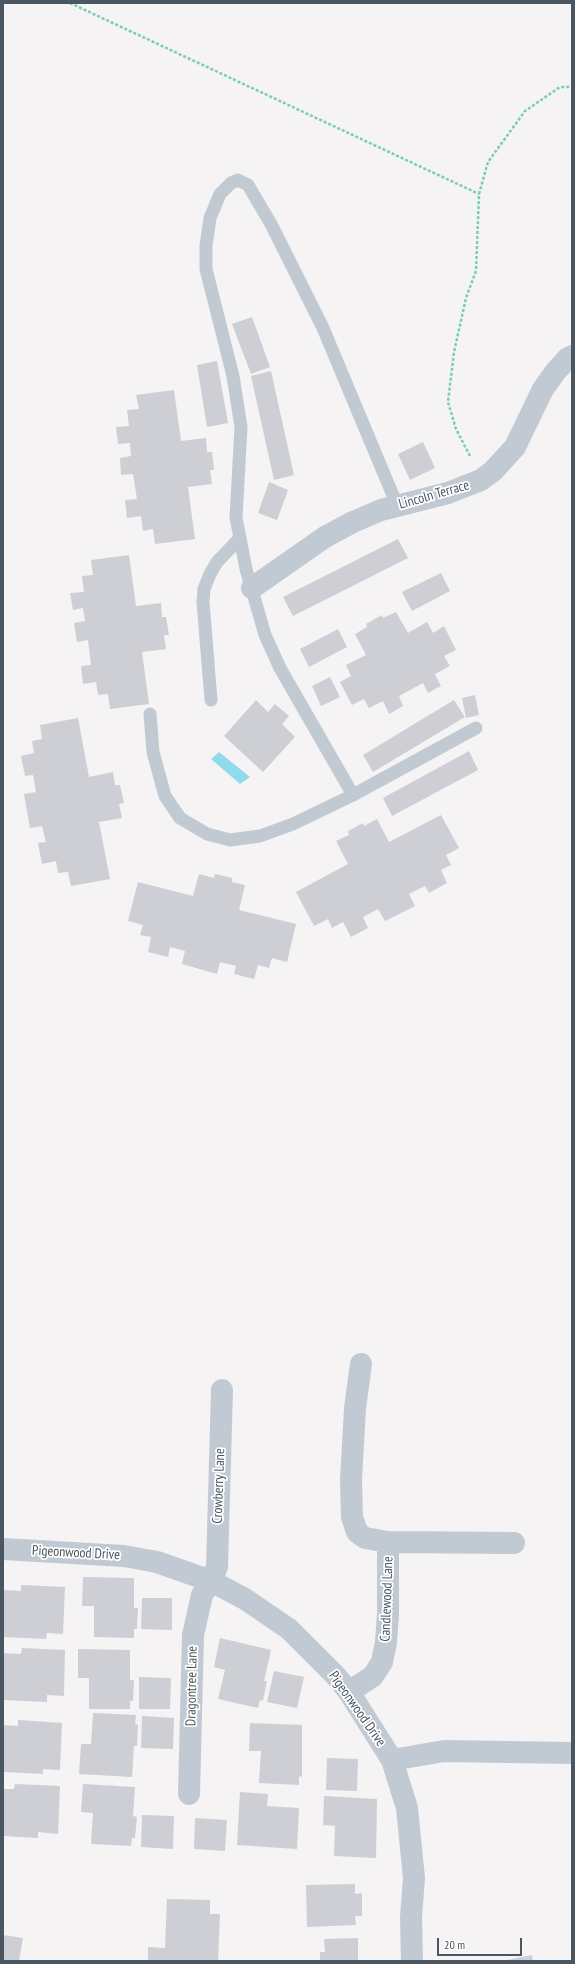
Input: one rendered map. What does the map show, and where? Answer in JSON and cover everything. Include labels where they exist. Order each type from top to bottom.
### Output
[{"type":"street","name":"Lincoln Terrace","points":[[252,588],[325,537],[353,522],[380,510],[448,493],[481,480],[493,471],[515,447],[543,389],[556,371],[568,358],[572,356]]},
{"type":"street","points":[[361,1364],[355,1408],[351,1480],[352,1516],[356,1532],[366,1538],[388,1542]]},
{"type":"street","name":"Crowberry Lane","points":[[211,1581],[217,1567],[222,1390]]},
{"type":"street","name":"Candlewood Lane","points":[[349,1692],[373,1676],[382,1662],[386,1642],[388,1614],[388,1542],[514,1543]]},
{"type":"street","name":"Pigeonwood Drive","points":[[3,1549],[124,1556],[157,1562],[211,1581],[245,1599],[289,1629],[335,1675],[349,1692],[392,1760],[407,1808],[414,1878],[411,1917],[412,1961]]},
{"type":"street","name":"Dragontree Lane","points":[[189,1794],[193,1635],[202,1595],[211,1581]]},
{"type":"street","points":[[392,1760],[444,1751],[572,1753]]},
{"type":"lane","points":[[353,795],[280,668],[265,635],[252,588],[236,518],[241,427],[233,376],[206,269],[206,246],[210,218],[220,194],[227,186],[238,180],[248,185],[268,218],[316,314],[396,505]]},
{"type":"lane","points":[[211,700],[203,602],[204,589],[217,562],[240,538]]},
{"type":"lane","points":[[150,714],[153,752],[165,796],[180,818],[207,834],[230,840],[260,836],[293,824],[353,795],[476,728]]},
{"type":"path","points":[[70,3],[479,194]]},
{"type":"path","points":[[481,480],[456,429],[448,402],[454,352],[466,298],[476,271],[479,194],[488,162],[525,111],[560,87],[572,87]]},
{"type":"water","points":[[219,752],[250,777],[240,784],[211,759]]},
{"type":"building","points":[[252,317],[270,367],[251,374],[232,324]]},
{"type":"building","points":[[217,361],[228,423],[207,427],[197,365]]},
{"type":"building","points":[[271,371],[294,475],[274,480],[251,376]]},
{"type":"building","points":[[174,390],[181,441],[206,438],[207,452],[212,452],[214,470],[210,470],[212,484],[188,487],[195,539],[155,544],[153,529],[143,531],[141,516],[127,518],[125,500],[137,499],[133,474],[121,475],[120,458],[131,456],[130,443],[118,444],[116,427],[129,426],[127,410],[139,409],[136,395]]},
{"type":"building","points":[[423,442],[435,468],[410,480],[398,454]]},
{"type":"building","points":[[269,482],[288,490],[277,520],[258,513]]},
{"type":"building","points":[[398,539],[408,558],[293,616],[283,597]]},
{"type":"building","points":[[129,555],[136,606],[161,603],[162,617],[166,617],[169,635],[164,635],[166,649],[142,652],[149,704],[110,709],[108,694],[98,695],[96,682],[83,684],[81,666],[91,665],[88,640],[77,642],[74,623],[85,621],[83,608],[73,610],[70,593],[84,592],[82,576],[93,575],[91,560]]},
{"type":"building","points":[[441,573],[450,591],[412,611],[402,592]]},
{"type":"building","points":[[396,612],[408,633],[427,622],[433,633],[444,626],[456,650],[444,656],[450,666],[435,674],[441,686],[428,693],[423,683],[399,696],[403,706],[389,714],[383,701],[369,708],[364,699],[352,705],[340,682],[351,676],[346,665],[366,655],[355,634],[367,627],[366,624],[382,615],[383,618]]},
{"type":"building","points":[[338,629],[347,647],[309,667],[300,649]]},
{"type":"building","points":[[330,677],[340,697],[321,706],[312,686]]},
{"type":"building","points":[[475,695],[479,715],[466,718],[462,698]]},
{"type":"building","points":[[256,700],[268,712],[275,704],[289,716],[282,724],[295,737],[263,772],[224,736]]},
{"type":"building","points":[[454,700],[465,717],[373,772],[363,755]]},
{"type":"building","points":[[78,718],[89,777],[113,772],[115,785],[120,785],[124,803],[119,804],[122,818],[99,822],[110,879],[71,886],[68,872],[58,873],[56,861],[42,864],[38,843],[46,842],[42,826],[30,828],[24,794],[36,792],[33,775],[25,776],[21,756],[34,753],[32,741],[42,739],[40,725]]},
{"type":"building","points":[[469,751],[478,770],[392,816],[383,798]]},
{"type":"building","points":[[441,815],[459,848],[446,855],[451,865],[441,870],[447,883],[429,893],[425,886],[409,894],[415,906],[385,921],[378,909],[363,917],[368,928],[351,937],[343,922],[332,928],[328,919],[314,926],[296,892],[348,864],[336,841],[349,835],[348,831],[363,823],[364,826],[377,819],[389,842]]},
{"type":"building","points":[[199,874],[214,878],[215,874],[232,878],[232,882],[245,885],[239,910],[296,924],[287,962],[272,958],[269,968],[258,965],[254,979],[234,974],[236,966],[220,962],[217,974],[182,964],[185,951],[170,947],[168,957],[148,952],[151,937],[140,935],[143,925],[128,921],[138,882],[193,896]]},
{"type":"building","points":[[83,1577],[134,1578],[134,1608],[138,1608],[137,1629],[134,1629],[134,1638],[94,1637],[94,1606],[82,1606]]},
{"type":"building","points":[[21,1585],[65,1587],[63,1634],[47,1633],[46,1639],[3,1637],[3,1590],[21,1591]]},
{"type":"building","points":[[142,1598],[172,1598],[172,1630],[141,1629]]},
{"type":"building","points":[[220,1638],[271,1650],[264,1681],[267,1681],[263,1701],[260,1700],[258,1708],[218,1699],[225,1670],[214,1667]]},
{"type":"building","points":[[22,1648],[65,1650],[64,1696],[47,1695],[47,1702],[3,1700],[3,1653],[21,1654]]},
{"type":"building","points":[[78,1649],[130,1650],[130,1680],[134,1680],[133,1701],[130,1701],[130,1709],[89,1709],[89,1678],[78,1678]]},
{"type":"building","points":[[274,1671],[304,1677],[297,1708],[267,1702]]},
{"type":"building","points":[[139,1677],[171,1678],[170,1709],[139,1709]]},
{"type":"building","points":[[93,1713],[136,1715],[135,1724],[138,1725],[137,1746],[134,1746],[132,1777],[79,1774],[81,1744],[91,1744]]},
{"type":"building","points":[[142,1716],[174,1718],[173,1749],[141,1748]]},
{"type":"building","points":[[18,1720],[62,1723],[60,1770],[43,1769],[43,1774],[3,1772],[3,1725],[18,1726]]},
{"type":"building","points":[[250,1723],[302,1725],[302,1777],[299,1776],[299,1785],[259,1783],[261,1751],[249,1751]]},
{"type":"building","points":[[327,1758],[358,1759],[357,1791],[326,1790]]},
{"type":"building","points":[[15,1784],[60,1786],[58,1834],[38,1832],[38,1838],[3,1836],[3,1789],[14,1789]]},
{"type":"building","points":[[83,1784],[135,1787],[133,1816],[137,1817],[135,1838],[132,1838],[131,1846],[91,1844],[93,1813],[81,1812]]},
{"type":"building","points":[[240,1792],[268,1794],[267,1806],[299,1808],[297,1849],[237,1845]]},
{"type":"building","points":[[324,1796],[377,1799],[376,1858],[334,1856],[335,1826],[323,1825]]},
{"type":"building","points":[[142,1815],[174,1816],[173,1849],[141,1847]]},
{"type":"building","points":[[195,1818],[227,1820],[225,1851],[194,1849]]},
{"type":"building","points":[[355,1884],[355,1894],[362,1893],[362,1916],[355,1916],[356,1925],[307,1927],[306,1885]]},
{"type":"building","points":[[167,1899],[210,1900],[210,1914],[220,1914],[218,1961],[148,1961],[148,1947],[165,1948]]},
{"type":"building","points":[[3,1935],[23,1938],[19,1961],[3,1961]]},
{"type":"building","points":[[358,1938],[358,1961],[320,1961],[320,1952],[325,1952],[324,1939]]},
{"type":"building","points":[[532,1955],[533,1961],[507,1961],[507,1960]]}]
